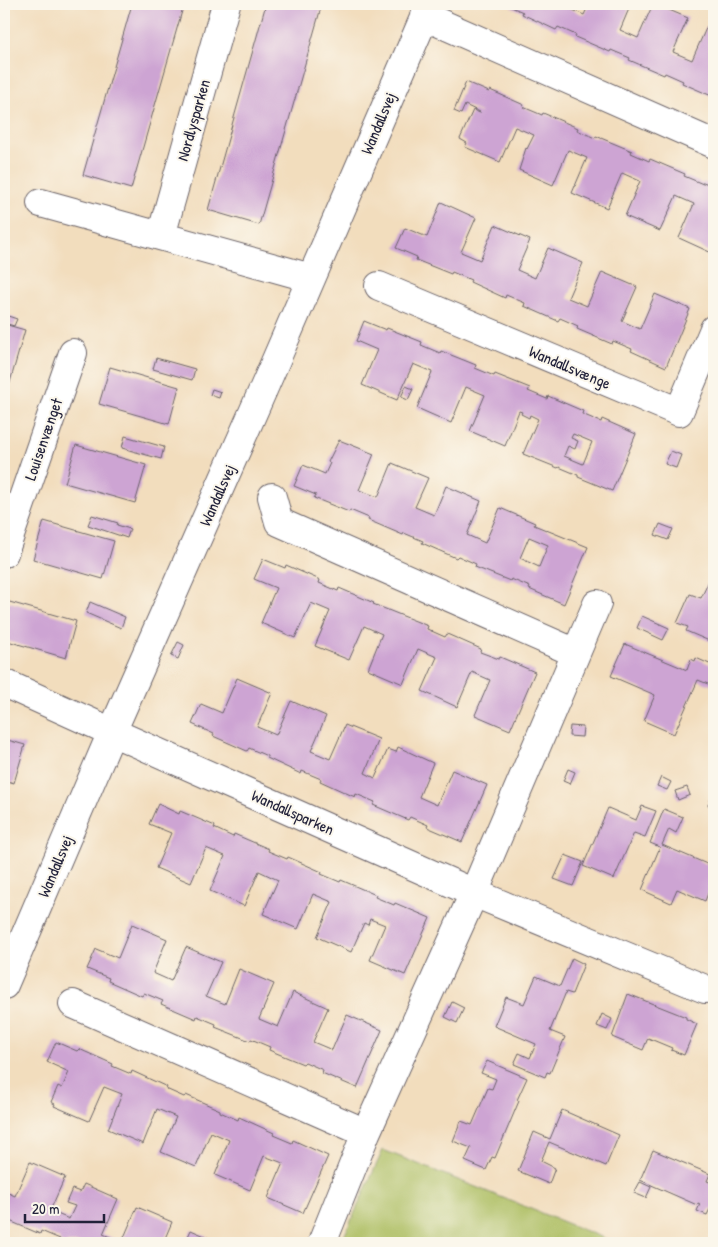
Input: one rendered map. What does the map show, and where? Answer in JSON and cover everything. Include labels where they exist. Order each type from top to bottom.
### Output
[{"type":"street","name":"Nordlysparken","points":[[161,236],[226,4]]},
{"type":"street","points":[[427,10],[714,144]]},
{"type":"street","name":"Wandallsvej","points":[[4,985],[112,732],[262,392],[427,10]]},
{"type":"street","points":[[41,203],[311,278]]},
{"type":"street","name":"Wandallsvænge","points":[[379,286],[679,412],[714,329]]},
{"type":"street","name":"Louisenvænget","points":[[4,553],[73,353]]},
{"type":"street","points":[[272,497],[279,522],[576,653]]},
{"type":"street","points":[[322,1243],[366,1133],[474,893],[597,604]]},
{"type":"street","points":[[4,683],[112,732]]},
{"type":"street","name":"Wandallsparken","points":[[112,732],[474,893],[705,989]]},
{"type":"street","points":[[73,1004],[366,1133]]},
{"type":"green space","points":[[383,1150],[616,1243],[341,1243]]},
{"type":"building","points":[[132,4],[184,4],[131,189],[83,175]]},
{"type":"building","points":[[266,4],[322,4],[259,225],[208,210]]},
{"type":"building","points":[[504,4],[568,4],[566,7],[584,15],[589,4],[631,4],[620,30],[638,38],[653,4],[655,4],[688,18],[673,52],[692,60],[707,26],[714,29],[714,97],[682,83],[683,81],[665,73],[664,75],[629,60],[630,58],[611,50],[610,52],[575,37],[576,35],[558,27],[556,30]]},
{"type":"building","points":[[466,82],[489,92],[490,90],[524,105],[523,107],[542,115],[543,113],[578,128],[577,130],[595,138],[596,136],[632,151],[631,153],[685,174],[684,176],[703,184],[703,182],[714,186],[714,254],[679,238],[694,204],[676,196],[660,231],[625,216],[640,181],[622,173],[607,208],[572,193],[587,158],[568,150],[553,185],[519,170],[526,148],[534,135],[515,127],[500,162],[465,147],[467,143],[460,139],[473,110],[480,113],[465,105],[461,114],[454,111]]},
{"type":"building","points":[[441,202],[476,218],[461,252],[480,260],[495,225],[530,240],[517,270],[535,278],[548,248],[583,263],[568,298],[587,306],[602,272],[637,287],[622,321],[640,329],[655,294],[690,309],[666,367],[631,351],[632,349],[613,341],[612,344],[577,329],[578,326],[560,318],[558,321],[524,306],[525,303],[506,295],[505,298],[470,282],[471,280],[416,260],[417,257],[396,248],[405,228],[427,237]]},
{"type":"building","points":[[5,315],[17,319],[14,326],[4,323]]},
{"type":"building","points":[[364,321],[386,330],[387,328],[422,342],[421,345],[440,353],[441,351],[476,365],[475,368],[494,376],[495,374],[530,388],[528,391],[547,399],[548,396],[583,411],[582,414],[601,422],[602,419],[636,434],[612,491],[559,467],[523,454],[538,419],[530,415],[529,418],[519,411],[505,446],[470,431],[485,395],[466,387],[451,423],[417,408],[432,372],[413,364],[397,400],[362,385],[377,350],[356,341]],"holes":[[[573,434],[592,442],[583,464],[564,456],[568,446],[575,449],[578,441],[571,438]]]},
{"type":"building","points":[[4,324],[25,330],[4,403]]},
{"type":"building","points":[[156,358],[195,369],[192,380],[153,369]]},
{"type":"building","points":[[110,367],[179,387],[169,424],[99,404]]},
{"type":"building","points":[[406,386],[413,389],[408,400],[401,397]]},
{"type":"building","points":[[212,389],[221,392],[219,398],[210,395]]},
{"type":"building","points":[[125,436],[164,447],[161,459],[122,448]]},
{"type":"building","points":[[339,440],[374,454],[359,490],[378,497],[392,463],[428,478],[415,507],[434,515],[446,486],[481,501],[467,535],[485,543],[500,508],[535,523],[534,525],[588,547],[564,604],[511,579],[510,581],[475,567],[476,564],[458,556],[456,558],[422,543],[423,541],[404,533],[403,535],[368,520],[369,518],[314,498],[316,495],[294,486],[303,465],[325,474],[330,463],[328,462]],"holes":[[[529,537],[548,545],[539,567],[520,558]]]},
{"type":"building","points":[[76,445],[146,465],[135,503],[65,483]]},
{"type":"building","points":[[671,451],[681,455],[676,468],[665,464]]},
{"type":"building","points":[[92,515],[130,529],[127,538],[88,525]]},
{"type":"building","points":[[44,521],[114,541],[103,579],[33,559]]},
{"type":"building","points":[[660,524],[673,529],[668,540],[655,535]]},
{"type":"building","points":[[263,559],[285,568],[286,565],[320,580],[319,583],[338,591],[339,588],[428,626],[427,629],[445,637],[447,634],[481,649],[480,652],[499,659],[500,657],[535,672],[510,730],[475,715],[490,680],[472,672],[457,707],[422,691],[437,657],[418,649],[403,684],[368,669],[382,634],[364,626],[349,660],[315,646],[330,611],[311,603],[295,638],[261,623],[276,588],[254,579]]},
{"type":"building","points":[[709,581],[714,583],[714,643],[686,631],[688,627],[677,623],[690,594],[701,598]]},
{"type":"building","points":[[6,601],[76,621],[66,658],[4,640],[4,610]]},
{"type":"building","points":[[90,602],[125,617],[121,628],[86,613]]},
{"type":"building","points":[[642,616],[669,628],[663,640],[637,628]]},
{"type":"building","points":[[178,642],[184,645],[178,659],[171,656]]},
{"type":"building","points":[[625,644],[687,670],[691,659],[695,661],[696,658],[714,666],[713,686],[698,680],[674,734],[644,721],[655,695],[611,676]]},
{"type":"building","points":[[237,678],[272,693],[257,727],[276,735],[291,701],[326,716],[311,751],[330,759],[345,725],[379,739],[365,773],[375,778],[388,749],[396,752],[398,747],[433,763],[419,797],[437,805],[452,770],[487,785],[462,842],[427,827],[428,825],[410,817],[408,820],[373,805],[375,802],[356,794],[355,797],[320,781],[321,779],[302,771],[301,774],[249,748],[247,751],[213,736],[214,734],[192,724],[201,704],[222,713]]},
{"type":"building","points":[[570,726],[583,727],[582,737],[569,736]]},
{"type":"building","points":[[4,739],[25,745],[14,783],[4,780]]},
{"type":"building","points":[[568,769],[575,772],[570,784],[563,781]]},
{"type":"building","points":[[661,777],[671,782],[667,790],[657,786]]},
{"type":"building","points":[[687,787],[690,795],[678,800],[675,791]]},
{"type":"building","points":[[712,796],[714,798],[714,808],[708,805]]},
{"type":"building","points":[[158,804],[179,814],[180,811],[215,826],[214,828],[233,837],[234,834],[269,849],[268,851],[287,859],[288,857],[322,872],[321,874],[340,882],[341,880],[376,895],[375,897],[394,905],[395,903],[430,918],[405,975],[370,960],[385,925],[370,919],[368,925],[364,923],[351,952],[317,937],[332,902],[313,894],[298,929],[263,914],[278,880],[259,871],[244,906],[210,891],[225,856],[206,848],[191,883],[156,868],[171,833],[149,824]]},
{"type":"building","points":[[642,806],[656,811],[645,837],[634,833],[614,879],[583,866],[608,808],[636,820]]},
{"type":"building","points":[[664,809],[683,817],[676,833],[669,829],[662,845],[714,867],[714,878],[705,901],[677,889],[671,903],[642,890],[660,847],[650,843]]},
{"type":"building","points":[[565,855],[583,862],[573,886],[554,879]]},
{"type":"building","points":[[132,924],[167,939],[153,973],[171,981],[186,947],[221,962],[206,996],[225,1004],[239,969],[274,984],[259,1019],[278,1027],[293,992],[328,1008],[313,1042],[332,1050],[347,1015],[382,1030],[357,1088],[322,1073],[323,1070],[305,1062],[303,1064],[269,1050],[270,1047],[251,1039],[250,1041],[215,1027],[216,1024],[197,1016],[196,1019],[161,1004],[163,1001],[144,993],[142,996],[108,981],[109,978],[87,969],[96,949],[118,958]]},
{"type":"building","points":[[572,958],[584,964],[572,994],[566,992],[550,1031],[565,1037],[550,1073],[547,1072],[545,1077],[514,1064],[519,1053],[530,1058],[536,1044],[494,1026],[506,997],[524,1004],[536,976],[560,986]]},
{"type":"building","points":[[628,994],[686,1017],[686,1019],[697,1024],[684,1055],[648,1038],[643,1050],[612,1037]]},
{"type":"building","points":[[452,1002],[464,1008],[457,1023],[445,1017]]},
{"type":"building","points":[[602,1014],[612,1019],[607,1030],[597,1026]]},
{"type":"building","points":[[56,1042],[77,1051],[79,1049],[131,1074],[132,1071],[184,1097],[186,1095],[238,1120],[239,1117],[274,1133],[273,1135],[292,1143],[293,1140],[328,1156],[303,1213],[268,1198],[283,1163],[264,1156],[250,1190],[215,1175],[229,1140],[211,1132],[196,1167],[161,1152],[176,1117],[157,1109],[143,1144],[108,1129],[122,1094],[104,1087],[89,1121],[54,1106],[55,1104],[51,1102],[58,1086],[62,1088],[69,1072],[47,1062]]},
{"type":"building","points":[[487,1061],[527,1078],[495,1158],[492,1157],[486,1170],[465,1161],[471,1148],[453,1141],[461,1121],[472,1125],[488,1088],[492,1089],[496,1079],[481,1073]]},
{"type":"building","points":[[562,1110],[619,1135],[606,1166],[549,1142],[541,1161],[555,1168],[549,1184],[518,1171],[534,1132],[550,1139]]},
{"type":"building","points":[[653,1150],[710,1174],[707,1181],[714,1184],[714,1210],[710,1209],[707,1215],[697,1211],[700,1204],[698,1203],[697,1205],[640,1180]]},
{"type":"building","points":[[30,1162],[65,1177],[50,1211],[69,1219],[75,1206],[66,1203],[72,1189],[80,1192],[84,1184],[118,1199],[103,1234],[122,1242],[137,1207],[172,1222],[163,1243],[62,1243],[59,1242],[60,1239],[41,1231],[40,1234],[5,1219],[4,1191],[15,1196]]},
{"type":"building","points":[[640,1182],[651,1187],[646,1198],[634,1193]]},
{"type":"building","points":[[191,1230],[221,1243],[185,1243]]}]
